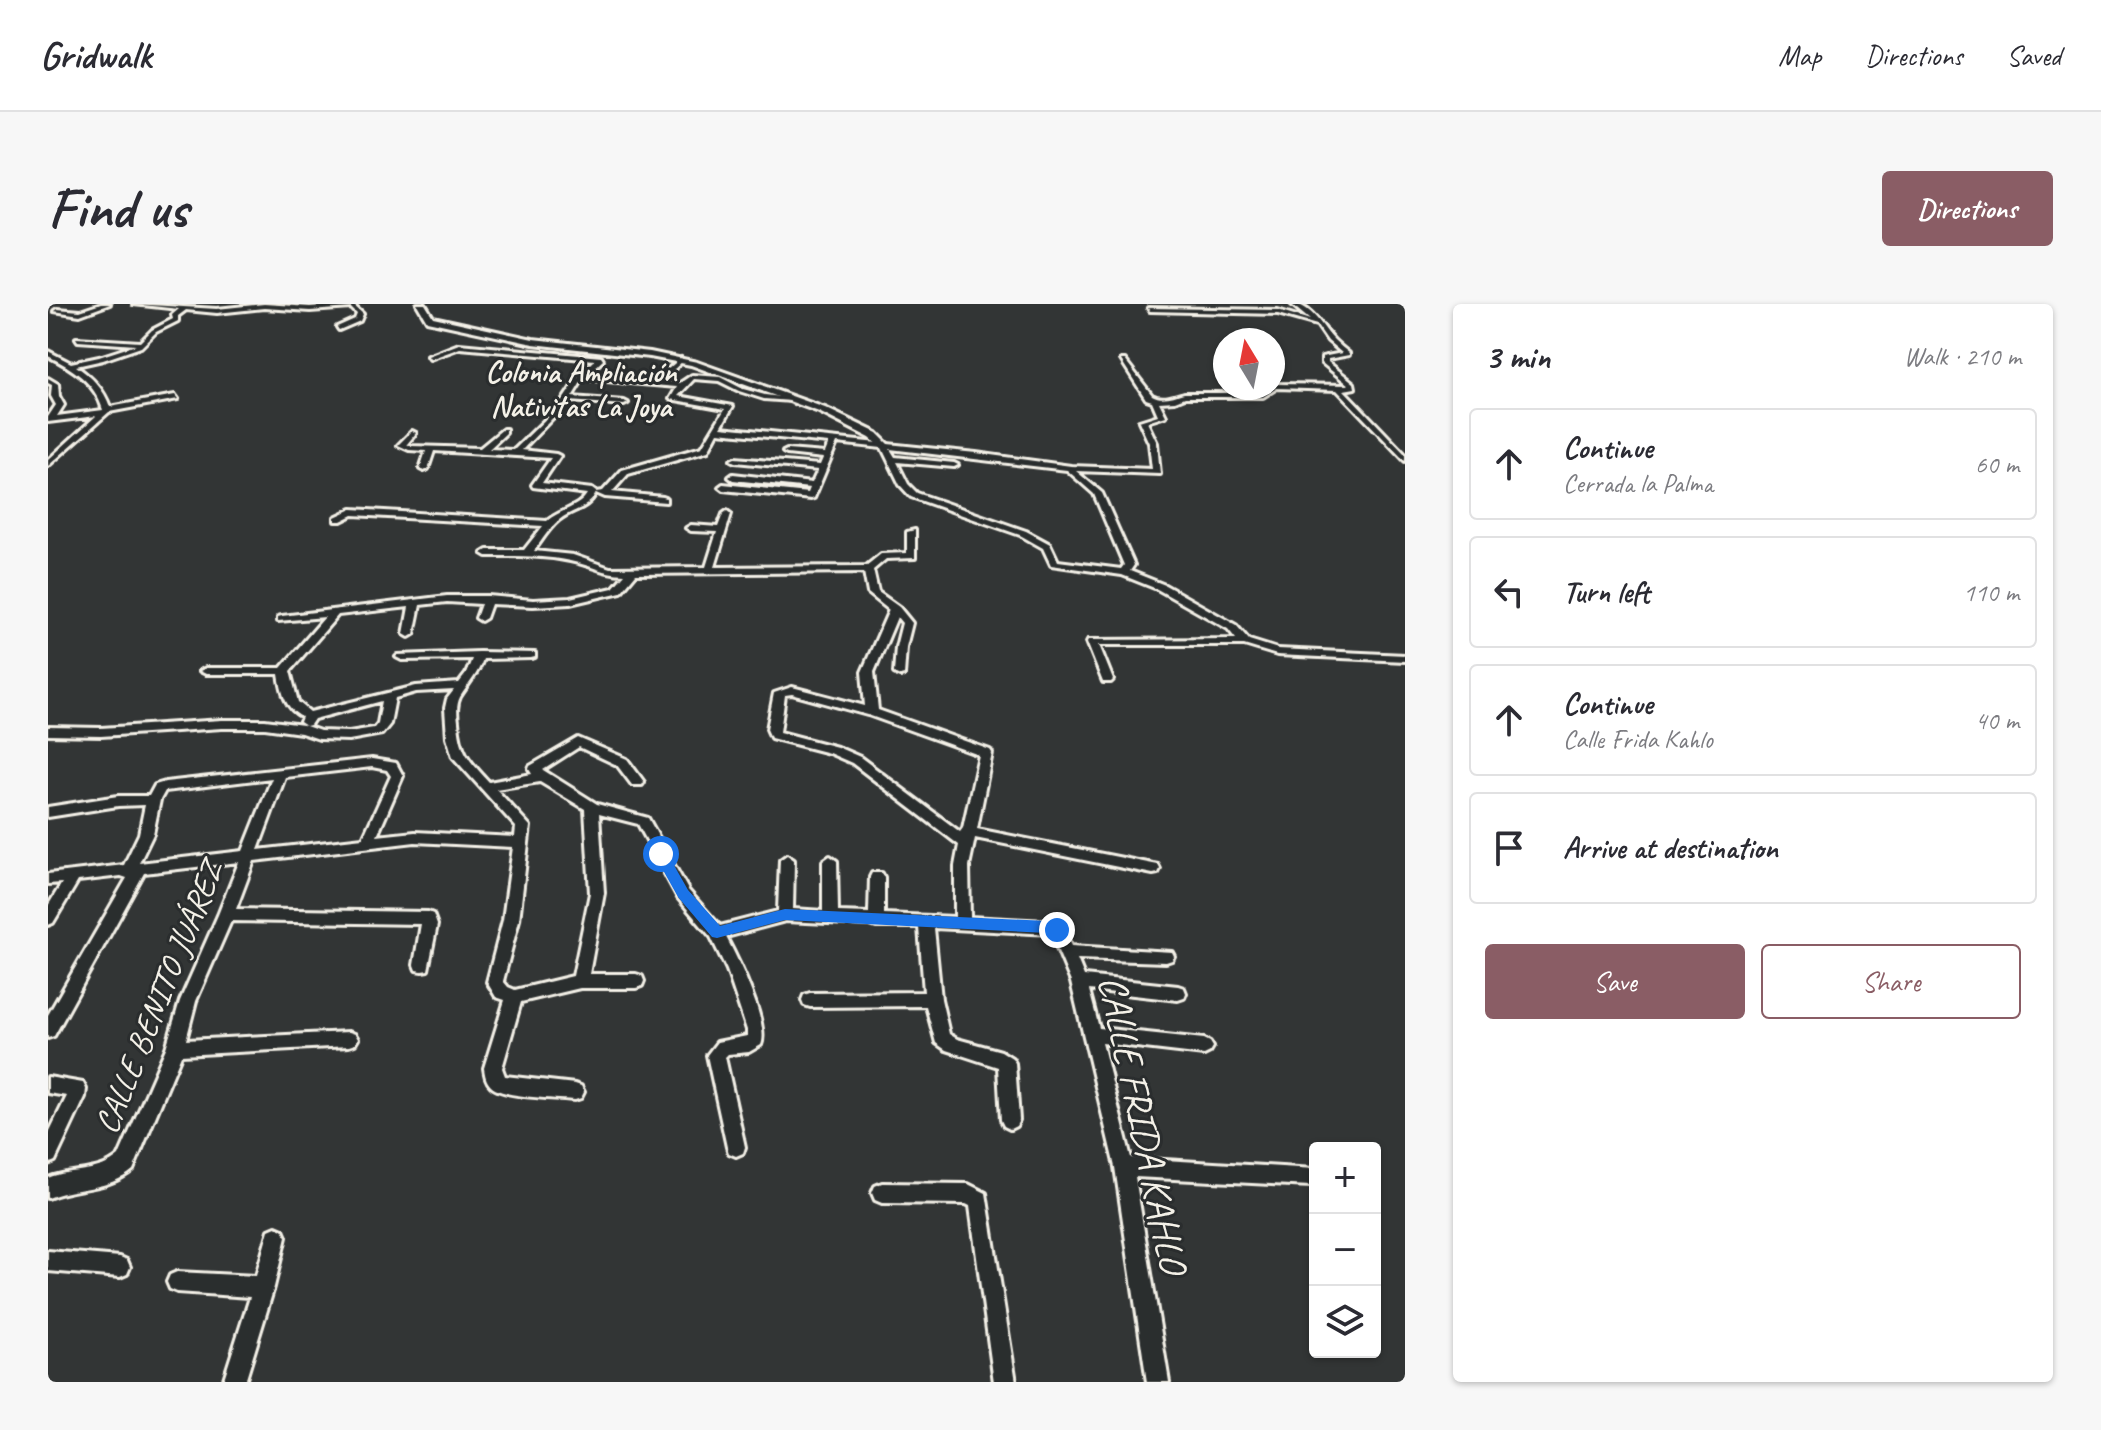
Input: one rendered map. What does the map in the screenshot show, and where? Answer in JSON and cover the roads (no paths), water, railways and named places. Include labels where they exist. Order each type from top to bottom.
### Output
[{"type":"street","points":[[57,311],[80,313],[107,304]]},
{"type":"street","points":[[136,304],[246,310],[261,306],[352,305],[360,314]]},
{"type":"street","points":[[421,304],[430,319],[505,336],[681,360],[868,430],[879,436],[909,492],[1023,533],[1047,546],[1054,563],[1124,572],[1161,587],[1222,621],[1245,642]]},
{"type":"street","points":[[1123,361],[1149,397],[1155,400],[1175,399],[1184,395],[1263,395],[1275,386],[1353,387],[1325,363],[1324,358],[1347,354],[1330,340],[1319,324],[1294,304]]},
{"type":"street","points":[[71,365],[112,356],[143,343],[154,331],[176,320],[180,306]]},
{"type":"street","points":[[278,308],[267,313],[294,316]]},
{"type":"street","points":[[1150,309],[1278,312],[1319,324]]},
{"type":"street","points":[[343,318],[360,314]]},
{"type":"street","points":[[339,328],[354,323],[360,314]]},
{"type":"street","points":[[78,339],[143,343]]},
{"type":"street","points":[[430,357],[459,346],[601,359],[581,377],[569,399],[516,452]]},
{"type":"street","points":[[48,353],[71,365],[100,391],[106,411]]},
{"type":"street","points":[[79,353],[112,356]]},
{"type":"street","points":[[655,383],[681,360]]},
{"type":"street","points":[[611,379],[621,370]]},
{"type":"street","points":[[581,377],[682,385]]},
{"type":"street","points":[[605,494],[625,472],[705,449],[730,408],[673,397],[692,377],[717,378],[752,394],[780,400],[792,399]]},
{"type":"street","points":[[48,380],[55,384],[55,396],[60,405],[50,420]]},
{"type":"street","points":[[1340,388],[1358,412],[1405,459]]},
{"type":"street","points":[[50,420],[175,397]]},
{"type":"street","points":[[569,399],[624,403]]},
{"type":"street","points":[[716,429],[884,445],[1071,468],[1157,472],[1153,443],[1143,421],[1162,416],[1155,400]]},
{"type":"street","points":[[48,464],[106,411]]},
{"type":"street","points":[[787,435],[793,425]]},
{"type":"street","points":[[482,451],[503,431]]},
{"type":"street","points":[[412,433],[402,445],[556,456],[536,485],[663,500]]},
{"type":"street","points":[[723,487],[811,496],[834,440]]},
{"type":"street","points":[[1393,447],[1405,447]]},
{"type":"street","points":[[424,469],[431,449]]},
{"type":"street","points":[[787,452],[828,456]]},
{"type":"street","points":[[894,459],[954,465]]},
{"type":"street","points":[[735,460],[823,468]]},
{"type":"street","points":[[1071,468],[1098,493],[1129,565],[1124,572]]},
{"type":"street","points":[[733,477],[816,486]]},
{"type":"street","points":[[527,553],[558,516],[590,500],[592,492]]},
{"type":"street","points":[[338,519],[352,512],[550,524]]},
{"type":"street","points":[[710,569],[727,514]]},
{"type":"street","points":[[691,528],[722,530]]},
{"type":"street","points":[[487,553],[573,558],[601,570],[868,569],[884,556],[912,556],[912,532]]},
{"type":"street","points":[[868,569],[873,593],[895,609],[907,623],[901,647],[900,673]]},
{"type":"street","points":[[282,619],[415,602],[488,599],[533,603],[570,601],[617,590],[633,571]]},
{"type":"street","points":[[481,618],[488,599]]},
{"type":"street","points":[[409,634],[415,602]]},
{"type":"street","points":[[872,712],[868,672],[873,654],[895,609]]},
{"type":"street","points":[[206,671],[284,671],[335,612]]},
{"type":"street","points":[[1107,680],[1092,642],[1245,642],[1293,654],[1405,658]]},
{"type":"street","points":[[479,655],[477,665],[451,708],[453,737],[459,757],[523,826],[511,920],[495,982],[502,992],[514,997],[580,981],[636,981]]},
{"type":"street","points":[[402,657],[531,655]]},
{"type":"street","points":[[284,671],[292,705],[309,716],[416,689],[462,686]]},
{"type":"street","points":[[963,923],[961,892],[967,837],[986,753],[872,712],[783,690],[773,729],[775,735],[833,750],[856,760],[967,837],[1153,869]]},
{"type":"street","points":[[48,731],[101,732],[265,724],[303,729],[319,735],[349,736],[378,731],[384,724],[389,697]]},
{"type":"street","points":[[303,729],[309,716]]},
{"type":"street","points":[[637,782],[622,762],[578,742],[535,769],[542,777],[592,807],[643,821],[683,894],[717,933],[735,970],[755,1030],[755,1040],[749,1044],[723,1047],[716,1055],[736,1147]]},
{"type":"street","points":[[48,1031],[132,872],[149,826],[153,800],[160,788],[372,763],[391,766],[397,776],[368,842]]},
{"type":"street","name":"CALLE BENITO JUÁREZ","points":[[49,1186],[61,1181],[104,1178],[117,1173],[126,1163],[175,1048],[188,1001],[226,915],[280,774]]},
{"type":"street","points":[[489,786],[542,777]]},
{"type":"street","points":[[48,812],[118,801],[153,800]]},
{"type":"street","points":[[580,981],[596,905],[592,807]]},
{"type":"street","points":[[48,879],[132,872],[415,837],[522,842]]},
{"type":"street","points":[[785,915],[787,860]]},
{"type":"street","points":[[830,861],[831,918]]},
{"type":"street","points":[[48,919],[73,877]]},
{"type":"street","points":[[876,921],[877,877]]},
{"type":"street","points":[[226,915],[428,918],[422,965]]},
{"type":"street","name":"CALLE FRIDA KAHLO","points":[[717,933],[785,915],[926,924],[1048,927],[1057,930],[1079,982],[1124,1167],[1158,1382]]},
{"type":"street","points":[[926,924],[933,999],[942,1038],[952,1045],[1006,1063],[1010,1120]]},
{"type":"street","points":[[1068,952],[1166,956]]},
{"type":"street","points":[[1079,982],[1178,993]]},
{"type":"street","points":[[514,997],[493,1068],[495,1079],[502,1084],[575,1092]]},
{"type":"street","points":[[810,1000],[933,999]]},
{"type":"street","points":[[1093,1035],[1204,1047]]},
{"type":"street","points":[[175,1048],[349,1039]]},
{"type":"street","points":[[48,1085],[77,1089],[48,1155]]},
{"type":"street","points":[[1124,1167],[1309,1177]]},
{"type":"street","points":[[882,1193],[968,1194],[979,1200],[1005,1382]]},
{"type":"street","points":[[234,1382],[276,1237]]},
{"type":"street","points":[[48,1261],[120,1267]]},
{"type":"street","points":[[177,1282],[264,1287]]},
{"type":"district","name":"Colonia Ampliación Nativitas La Joya","points":[[581,389]]}]
